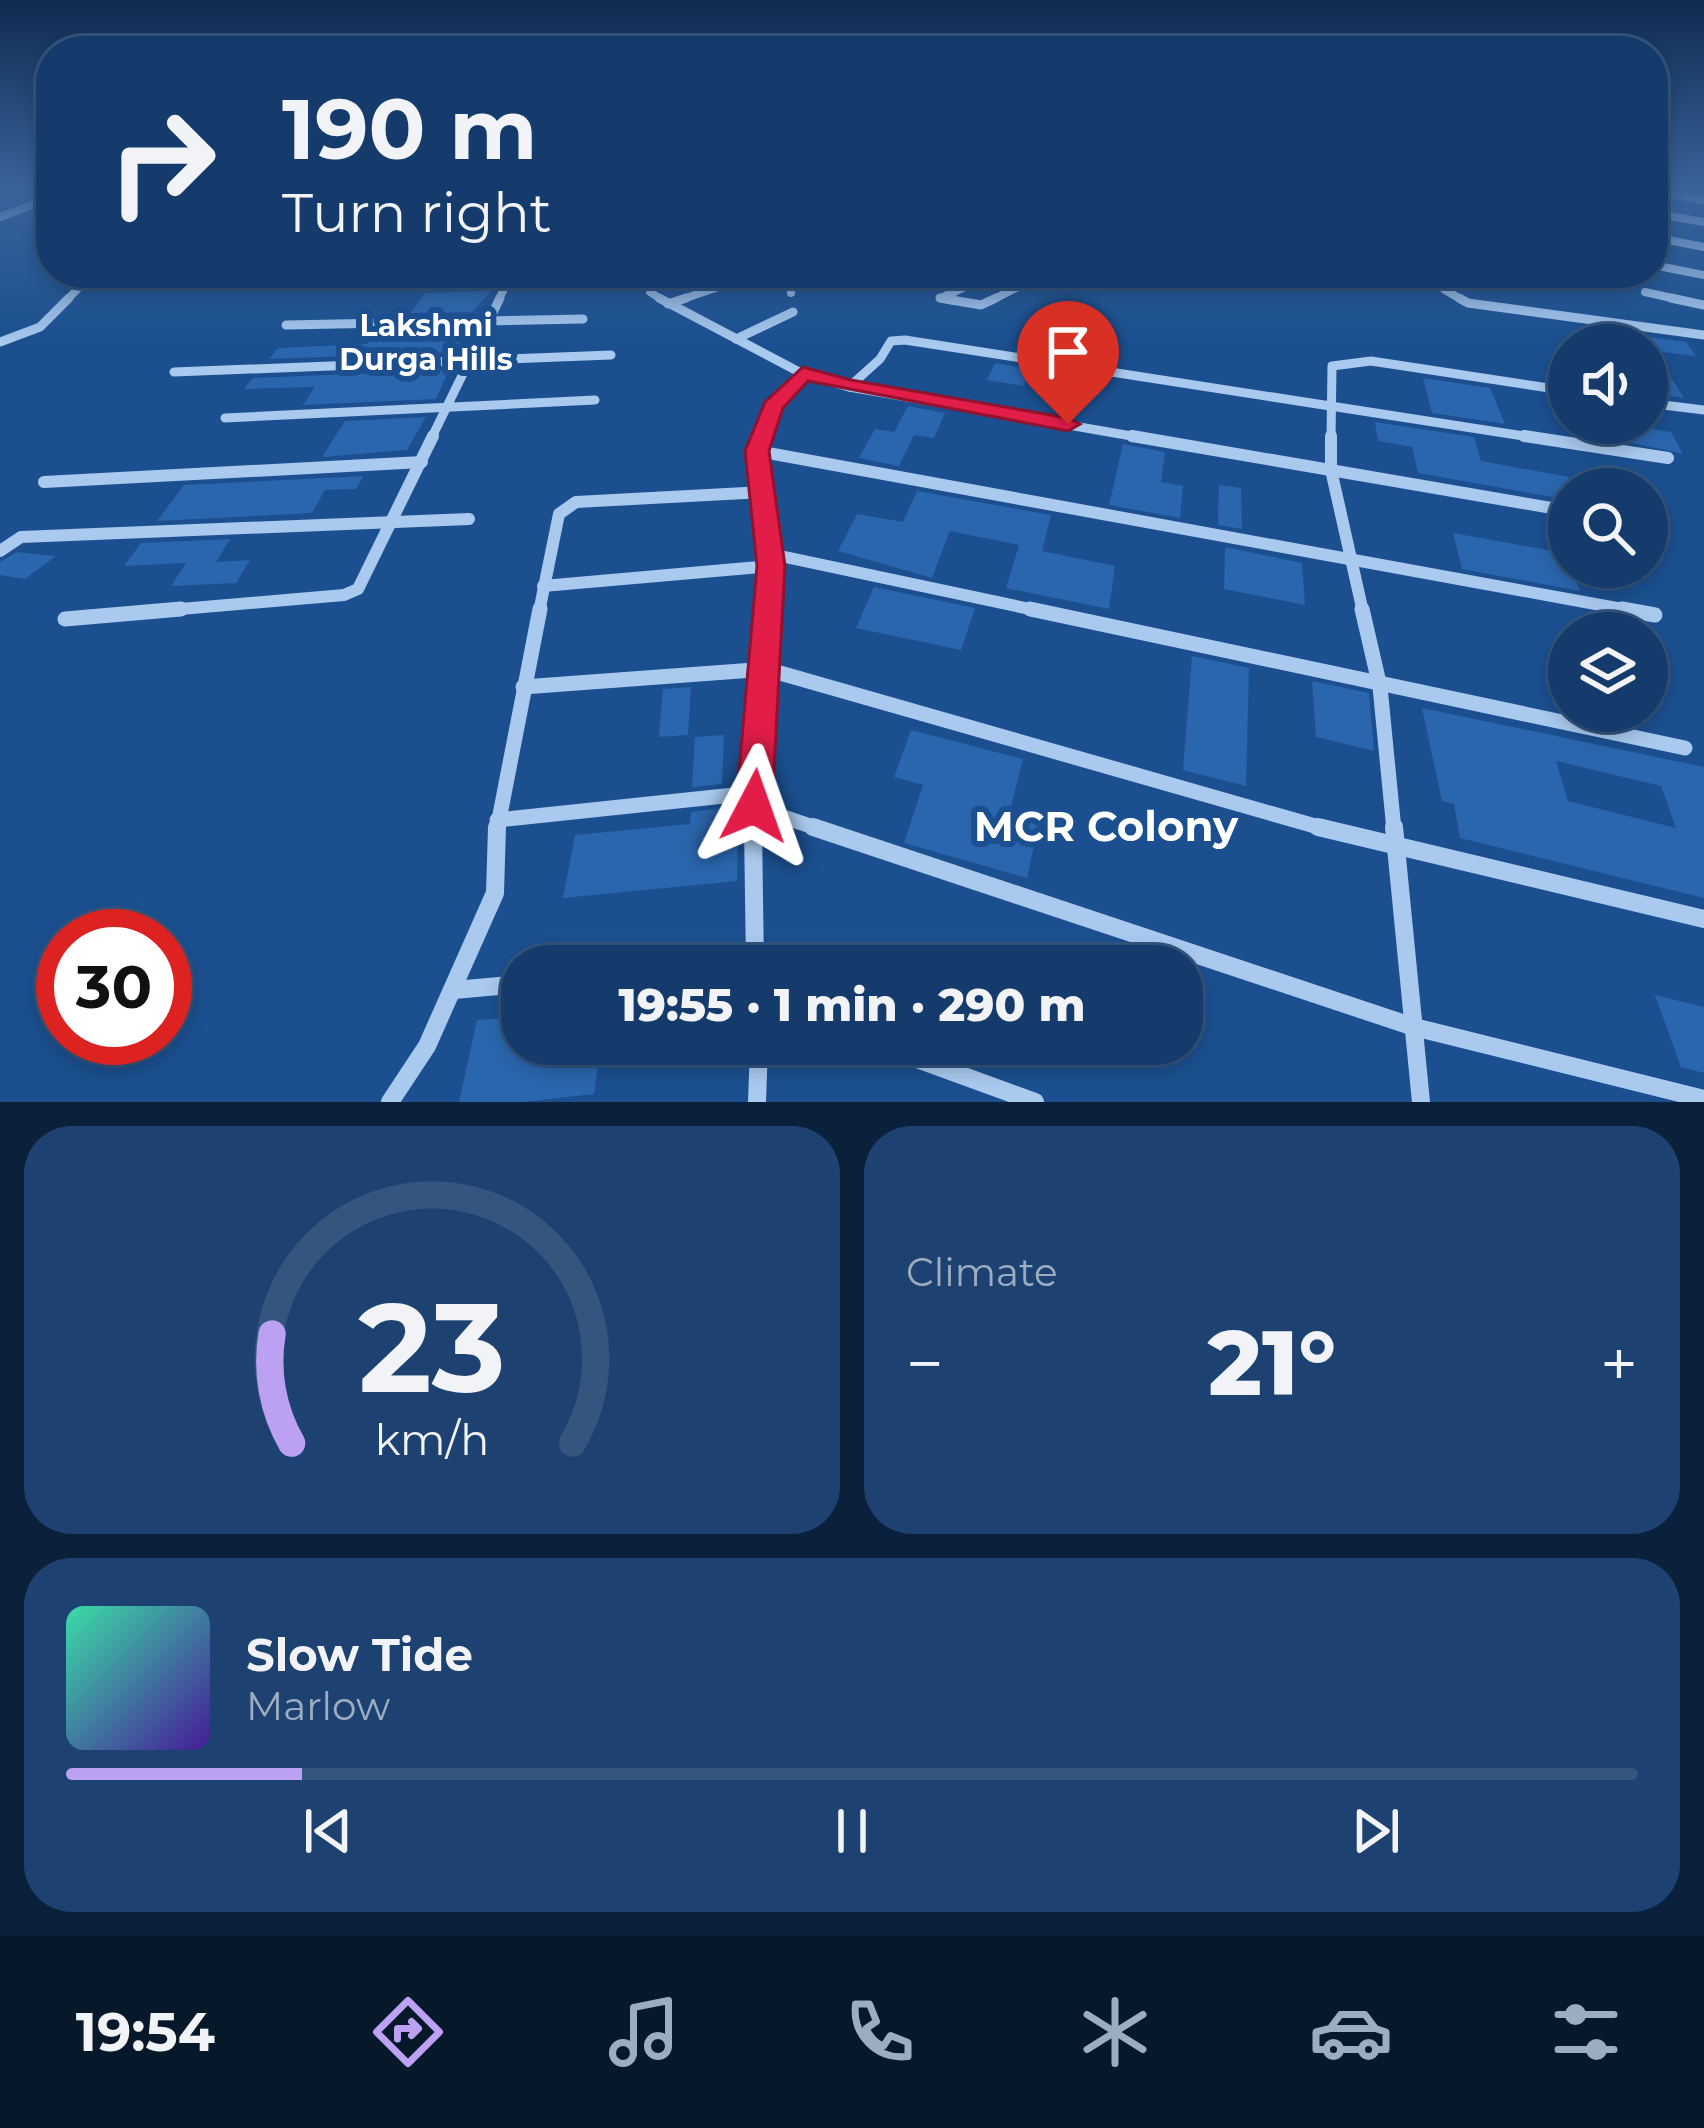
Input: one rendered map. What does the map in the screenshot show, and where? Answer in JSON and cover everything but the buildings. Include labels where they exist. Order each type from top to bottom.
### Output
[{"type":"street","points":[[1668,268],[1704,275]]},
{"type":"street","points":[[0,342],[40,327],[78,288]]},
{"type":"street","points":[[65,619],[344,595],[358,589],[505,288]]},
{"type":"street","points":[[650,288],[668,304],[803,374],[849,386],[1548,507]]},
{"type":"street","points":[[668,304],[715,288]]},
{"type":"street","points":[[791,288],[791,293]]},
{"type":"street","points":[[962,288],[940,298],[981,305],[1016,288]]},
{"type":"street","points":[[1443,288],[1468,303],[1704,335]]},
{"type":"street","points":[[1645,292],[1704,305]]},
{"type":"street","points":[[736,339],[793,312]]},
{"type":"street","points":[[286,325],[583,319]]},
{"type":"street","points":[[849,386],[880,359],[891,341],[904,340],[1668,458]]},
{"type":"street","points":[[174,372],[611,355]]},
{"type":"street","points":[[1421,1102],[1380,687],[1331,470],[1332,366],[1351,360],[1548,388]]},
{"type":"street","points":[[755,945],[754,800],[771,560],[757,451],[772,406],[803,374]]},
{"type":"street","points":[[226,418],[595,400]]},
{"type":"street","points":[[1668,406],[1704,410]]},
{"type":"street","points":[[757,451],[1638,612]]},
{"type":"street","points":[[44,482],[422,462]]},
{"type":"street","points":[[390,1102],[427,1046],[495,893],[497,820],[554,525],[572,503],[764,491]]},
{"type":"street","points":[[0,551],[21,537],[469,519]]},
{"type":"street","points":[[543,586],[771,560],[1684,748]]},
{"type":"street","points":[[523,687],[766,669],[1396,849],[1704,919]]},
{"type":"street","points":[[497,820],[754,800],[1414,1027],[1704,1099]]},
{"type":"street","points":[[454,990],[501,986]]},
{"type":"street","points":[[757,1102],[758,1065]]},
{"type":"street","points":[[934,1065],[1035,1102]]},
{"type":"district","name":"Lakshmi Durga Hills","points":[[426,343]]},
{"type":"district","name":"MCR Colony","points":[[1106,826]]},
{"type":"route","points":[[754,806],[771,566],[757,451],[772,406],[803,374],[1068,424]]}]
